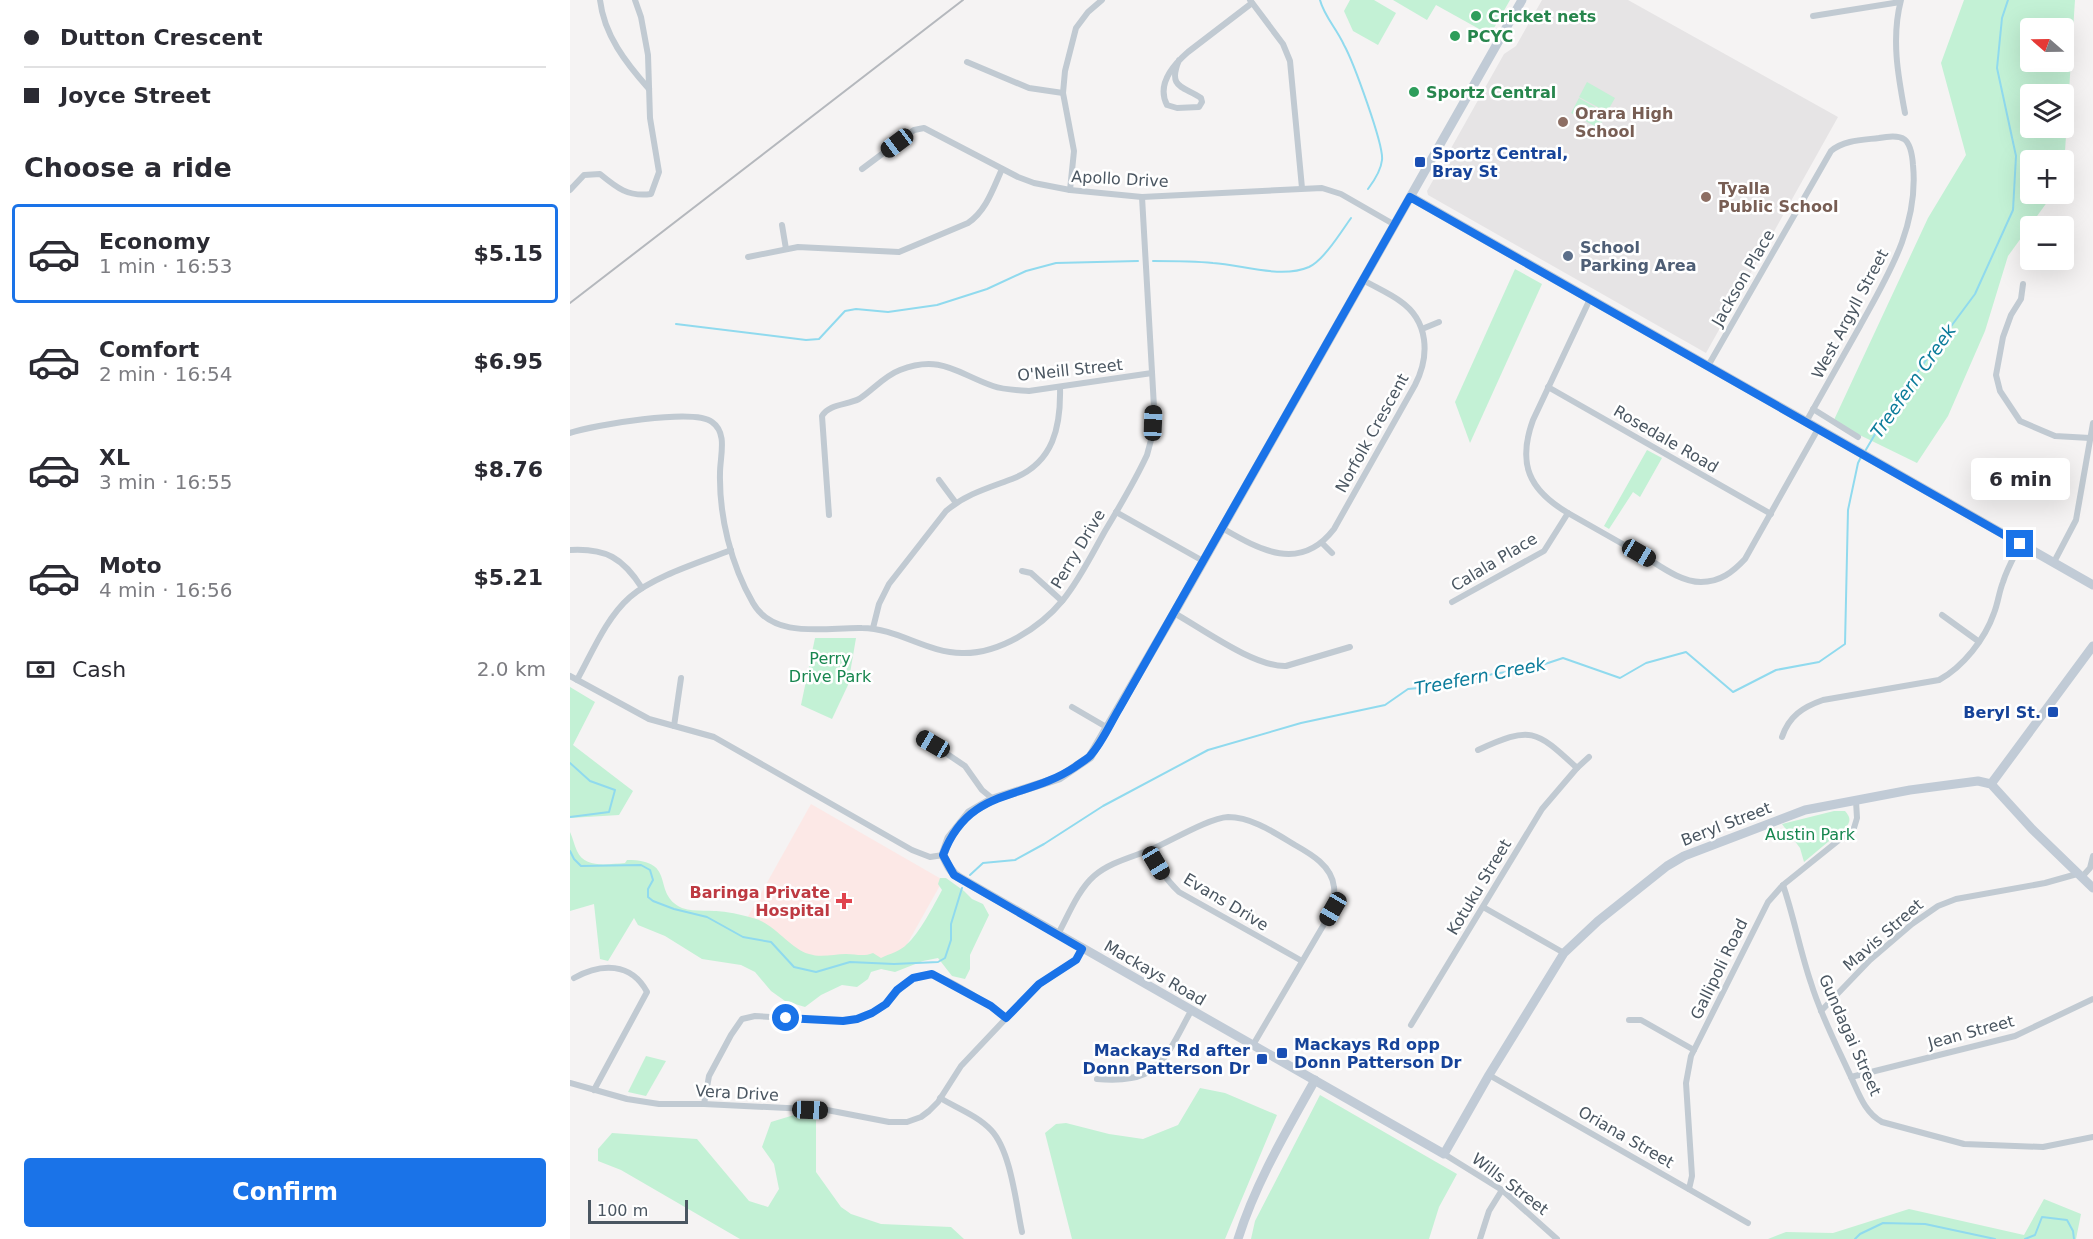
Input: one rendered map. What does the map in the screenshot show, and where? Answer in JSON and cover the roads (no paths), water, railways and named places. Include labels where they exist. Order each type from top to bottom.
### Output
[{"type":"street","points":[[600,0],[602,13],[614,42],[630,68],[649,90]]},
{"type":"street","points":[[570,190],[584,175],[600,174],[615,186],[636,196],[651,194],[659,172],[650,118],[648,55],[642,17],[635,0]]},
{"type":"street","points":[[1070,190],[1074,151],[1063,93],[1065,70],[1076,28],[1088,12],[1102,0]]},
{"type":"street","points":[[570,676],[636,713],[723,741],[917,852],[930,857],[943,855],[949,838],[969,813],[993,800],[1059,778],[1090,757],[1522,0]]},
{"type":"street","points":[[1813,16],[1901,1],[1896,27],[1896,56],[1905,113]]},
{"type":"street","points":[[1179,60],[1175,69],[1177,83],[1183,90],[1201,98],[1202,102],[1199,107],[1173,107],[1165,102],[1163,94],[1170,70],[1179,60],[1250,2],[1283,44],[1290,61],[1302,188]]},
{"type":"street","points":[[967,62],[1029,88],[1063,93]]},
{"type":"street","name":"Apollo Drive","points":[[862,169],[920,127],[1002,170],[1034,183],[1070,190],[1142,197],[1322,188],[1335,192],[1395,225]]},
{"type":"street","name":"Jackson Place","points":[[1708,366],[1831,151],[1842,144],[1897,135],[1905,140],[1911,151],[1915,180]]},
{"type":"street","points":[[748,257],[786,249],[812,248],[884,253],[905,251],[968,223],[976,217],[984,207],[1002,170]]},
{"type":"street","name":"West Argyll Street","points":[[1806,422],[1893,266],[1905,238],[1912,209],[1915,180]]},
{"type":"street","name":"Perry Drive","points":[[570,433],[614,423],[682,417],[700,417],[713,422],[721,434],[720,490],[725,528],[731,550],[754,605],[766,618],[784,626],[804,630],[873,628],[898,634],[948,652],[972,653],[998,648],[1042,620],[1062,601],[1079,577],[1140,470],[1151,440],[1154,407],[1142,197]]},
{"type":"street","points":[[1410,197],[2093,585]]},
{"type":"street","points":[[782,225],[786,249]]},
{"type":"street","points":[[1363,280],[1402,302],[1411,311],[1422,329],[1439,322]]},
{"type":"street","points":[[2023,284],[2020,299],[2003,337],[1996,375],[2000,392],[2020,421],[2055,436],[2090,438]]},
{"type":"street","points":[[1590,299],[1527,435],[1525,453],[1533,483],[1552,503],[1568,513],[1674,573],[1699,582],[1724,577],[1745,559],[1818,429]]},
{"type":"street","name":"Norfolk Crescent","points":[[1322,543],[1334,529],[1420,375],[1426,354],[1422,329]]},
{"type":"street","name":"O'Neill Street","points":[[829,515],[822,416],[827,410],[854,401],[900,370],[935,365],[956,369],[993,386],[1029,391],[1152,373]]},
{"type":"street","points":[[873,628],[879,604],[890,584],[937,519],[956,503],[978,490],[1023,474],[1042,457],[1056,435],[1059,423],[1060,387]]},
{"type":"street","name":"Rosedale Road","points":[[1548,387],[1771,514]]},
{"type":"street","points":[[1814,409],[1858,437]]},
{"type":"street","points":[[2054,562],[2076,520],[2093,423]]},
{"type":"street","points":[[939,480],[956,503]]},
{"type":"street","points":[[1116,512],[1203,561]]},
{"type":"street","name":"Calala Place","points":[[1452,602],[1544,551],[1568,513]]},
{"type":"street","points":[[1222,528],[1251,545],[1272,553],[1294,554],[1322,543],[1332,553]]},
{"type":"street","points":[[1782,737],[1786,725],[1797,713],[1809,705],[1823,700],[1939,680],[1951,673],[1965,659],[1995,613],[2006,572],[2020,544]]},
{"type":"street","points":[[570,550],[594,551],[616,558],[627,566],[642,588]]},
{"type":"street","points":[[577,680],[621,607],[642,588],[731,550]]},
{"type":"street","points":[[1022,571],[1031,573],[1062,601]]},
{"type":"street","points":[[1174,613],[1266,664],[1286,666],[1350,647]]},
{"type":"street","points":[[1942,615],[1978,641]]},
{"type":"street","points":[[2093,646],[1991,784],[2093,888]]},
{"type":"street","points":[[674,726],[681,678]]},
{"type":"street","points":[[1072,706],[1108,728]]},
{"type":"street","points":[[1478,750],[1512,735],[1528,734],[1543,739],[1577,768]]},
{"type":"street","points":[[922,737],[965,766],[982,790],[993,800]]},
{"type":"street","name":"Kotuku Street","points":[[1411,1025],[1542,809],[1589,757]]},
{"type":"street","name":"Beryl Street","points":[[1444,1154],[1489,1075],[1564,953],[1586,931],[1674,861],[1805,810],[1970,781],[1991,784]]},
{"type":"street","name":"Gallipoli Road","points":[[1689,1189],[1692,1176],[1686,1083],[1694,1050],[1763,909],[1783,885],[1854,828],[1857,821],[1856,801]]},
{"type":"street","points":[[1058,934],[1093,876],[1210,822],[1227,817],[1250,820],[1311,854],[1328,868],[1334,885],[1333,909],[1253,1045]]},
{"type":"street","name":"Evans Drive","points":[[1153,849],[1156,863],[1166,879],[1179,892],[1302,961]]},
{"type":"street","name":"Mackays Road","points":[[943,855],[954,875],[1444,1154]]},
{"type":"street","points":[[2079,876],[2090,868],[2093,856]]},
{"type":"street","name":"Mavis Street","points":[[1821,1011],[1870,960],[1938,906],[1956,899],[2079,876]]},
{"type":"street","name":"Gundagai Street","points":[[1783,885],[1811,985],[1821,1011],[1851,1077],[1874,1118],[1956,1142],[1984,1145],[2043,1147],[2093,1137]]},
{"type":"street","points":[[1483,907],[1564,953]]},
{"type":"street","name":"Vera Drive","points":[[570,1083],[627,1099],[659,1104],[827,1110],[889,1122],[907,1122],[929,1111],[961,1066],[1006,1018],[1039,984],[1076,960],[1082,949]]},
{"type":"street","points":[[574,978],[604,966],[617,967],[641,981],[647,992],[594,1090]]},
{"type":"street","points":[[704,1104],[709,1076],[742,1019],[755,1016],[843,1021],[857,1019],[886,1004],[897,990],[913,978],[932,974],[991,1006],[1006,1018]]},
{"type":"street","name":"Jean Street","points":[[1851,1077],[2015,1036],[2093,999]]},
{"type":"street","points":[[1097,1079],[1130,1080],[1158,1066],[1191,1011]]},
{"type":"street","points":[[1629,1020],[1641,1020],[1694,1050]]},
{"type":"street","name":"Oriana Street","points":[[1489,1075],[1748,1223]]},
{"type":"street","points":[[1238,1239],[1269,1162],[1315,1080]]},
{"type":"street","points":[[940,1098],[977,1118],[992,1131],[1003,1148],[1022,1232]]},
{"type":"street","name":"Wills Street","points":[[1444,1154],[1502,1190],[1557,1239]]},
{"type":"street","points":[[1480,1239],[1489,1211],[1502,1190]]},
{"type":"waterway","points":[[1320,0],[1324,12],[1348,54],[1378,138],[1382,160],[1377,176],[1368,189]]},
{"type":"waterway","name":"Treefern Creek","points":[[1864,453],[1881,424],[1975,294],[2013,210],[2016,156],[1997,68],[2002,18],[2008,0]]},
{"type":"waterway","points":[[1153,261],[1206,262],[1274,272],[1298,270],[1315,263],[1332,245],[1351,218]]},
{"type":"waterway","points":[[676,324],[806,340],[819,339],[845,311],[856,309],[888,312],[937,305],[987,289],[1026,271],[1056,263],[1138,261]]},
{"type":"waterway","name":"Treefern Creek","points":[[970,875],[983,863],[1015,860],[1103,806],[1208,750],[1301,723],[1385,705],[1408,689],[1451,685],[1493,674],[1533,668],[1563,658],[1620,678],[1646,663],[1686,652],[1733,692],[1776,670],[1819,662],[1845,644],[1848,510],[1861,457]]},
{"type":"waterway","name":"Treefern Creek","points":[[570,763],[590,781],[615,790],[609,812],[570,817]]},
{"type":"waterway","name":"Treefern Creek","points":[[570,851],[581,866],[641,865],[650,870],[653,880],[648,889],[648,897],[653,901],[707,917],[743,937],[771,942],[794,967],[816,972],[850,962],[894,964],[938,962],[945,958],[951,940],[951,924],[962,888]]},
{"type":"waterway","points":[[2025,1239],[2035,1235],[2042,1217],[2067,1220],[2073,1231],[2074,1239]]},
{"type":"waterway","points":[[1855,1239],[1860,1234],[1883,1223],[1925,1224],[1995,1239]]},
{"type":"railway","points":[[570,303],[963,0]]},
{"type":"place","name":"Cricket nets","points":[[1476,16]]},
{"type":"place","name":"PCYC","points":[[1455,36]]},
{"type":"place","name":"Sportz Central","points":[[1414,92]]},
{"type":"place","name":"Orara High School","points":[[1563,122]]},
{"type":"place","name":"Sportz Central, Bray St","points":[[1420,162]]},
{"type":"place","name":"Tyalla Public School","points":[[1706,197]]},
{"type":"place","name":"School Parking Area","points":[[1568,256]]},
{"type":"place","name":"Beryl St.","points":[[2053,712]]},
{"type":"place","name":"Baringa Private Hospital","points":[[844,901]]},
{"type":"place","name":"Mackays Rd opp Donn Patterson Dr","points":[[1282,1053]]},
{"type":"place","name":"Mackays Rd after Donn Patterson Dr","points":[[1262,1059]]},
{"type":"park label","name":"Perry Drive Park","points":[[830,667]]},
{"type":"park label","name":"Austin Park","points":[[1810,834]]}]
